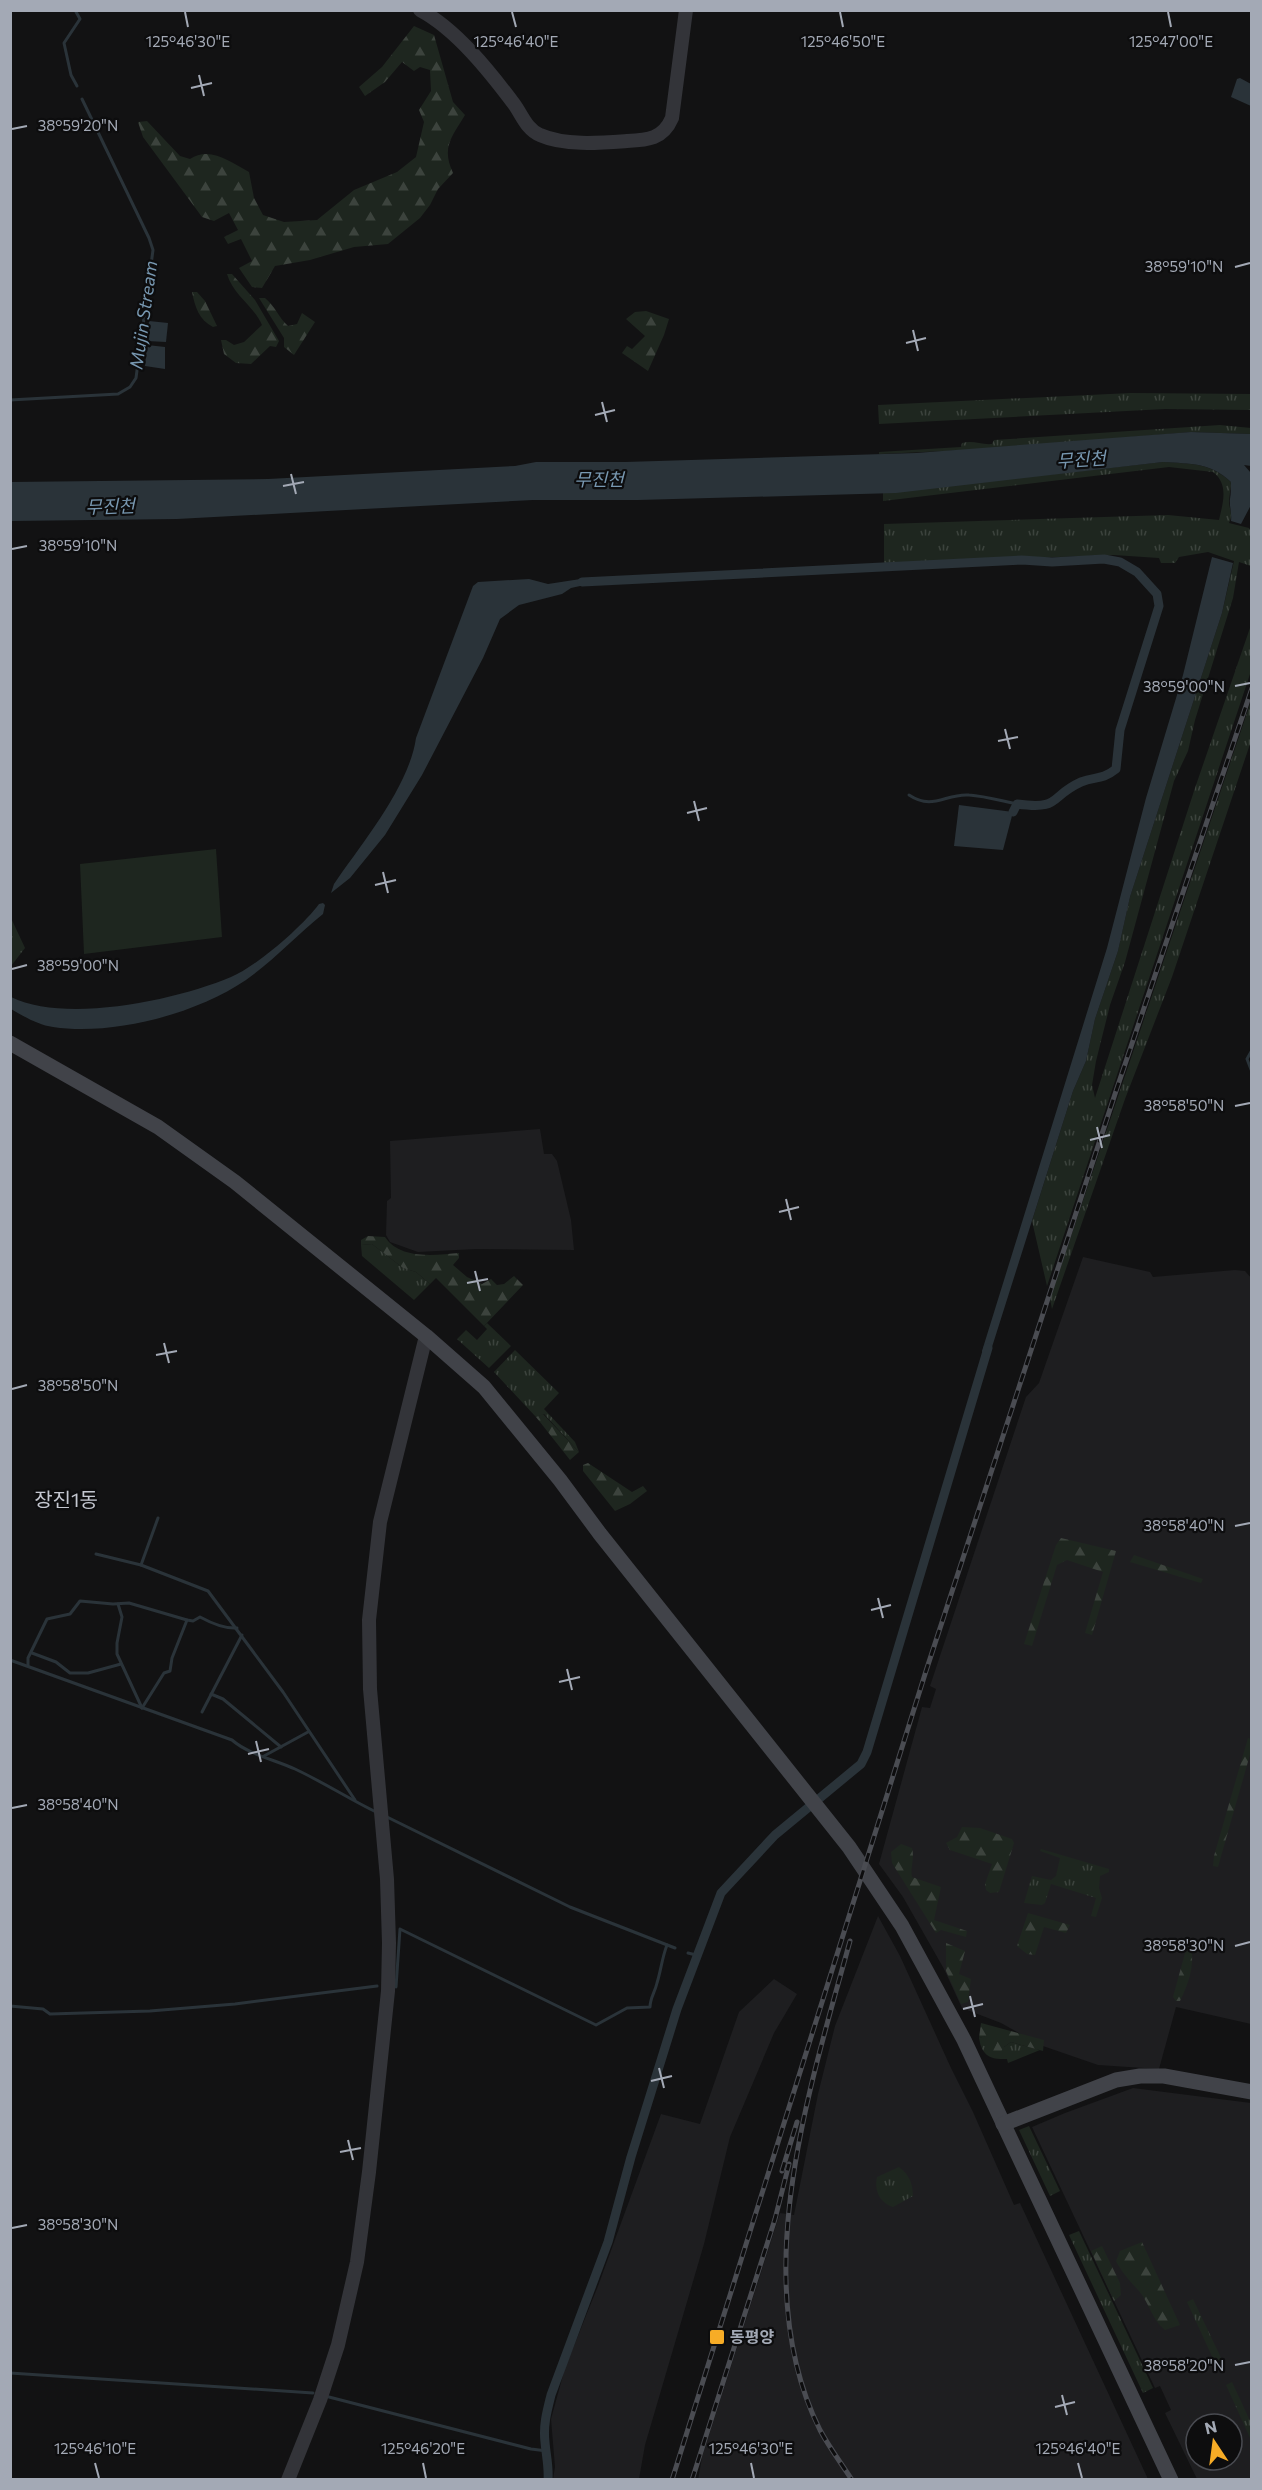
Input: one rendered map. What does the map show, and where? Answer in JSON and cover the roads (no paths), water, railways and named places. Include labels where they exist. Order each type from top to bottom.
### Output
[{"type":"main road","points":[[10,1043],[158,1127],[235,1182],[426,1336],[484,1387],[560,1480],[600,1534],[825,1817],[879,1890],[915,1948],[964,2040],[1171,2480]]},
{"type":"main road","points":[[1004,2124],[1116,2080],[1140,2076],[1164,2076],[1251,2092]]},
{"type":"street","points":[[420,10],[468,49],[515,106],[528,127],[538,135],[554,139],[602,143],[643,140],[658,136],[667,129],[672,118],[686,10]]},
{"type":"street","points":[[288,2480],[320,2400],[338,2345],[357,2262],[369,2172],[388,1991],[389,1943],[387,1879],[369,1689],[370,1611],[380,1522],[426,1336]]},
{"type":"water","points":[[1240,78],[1251,84],[1251,106],[1231,97],[1237,79]]},
{"type":"water","points":[[149,321],[168,323],[166,342],[147,341]]},
{"type":"water","points":[[147,345],[165,347],[165,369],[145,366]]},
{"type":"water","name":"무진천","points":[[1191,432],[1251,434],[1251,466],[1244,465],[1251,473],[1251,505],[1241,524],[1231,521],[1231,482],[1223,475],[1200,465],[1163,462],[896,493],[638,500],[533,500],[177,519],[11,521],[11,482],[268,479],[515,466],[536,462],[625,462],[916,453]]},
{"type":"water","points":[[1212,557],[1233,563],[1222,613],[1130,897],[1118,951],[1095,1019],[1086,1061],[1073,1091],[986,1366],[982,1351],[1107,948],[1146,798],[1183,675]]},
{"type":"water","points":[[587,578],[593,580],[589,584],[571,588],[562,594],[519,605],[500,619],[483,658],[422,775],[385,835],[350,878],[331,893],[334,884],[383,814],[404,776],[473,586],[478,582],[529,579],[548,584]]},
{"type":"water","points":[[959,805],[1013,812],[1003,850],[954,846]]},
{"type":"water","points":[[319,904],[325,905],[323,914],[256,973],[226,992],[179,1012],[127,1025],[76,1029],[42,1024],[11,1009],[11,997],[34,1005],[90,1009],[152,1001],[208,986],[242,972],[279,945]]},
{"type":"waterway","name":"Mujin Stream","points":[[75,10],[80,19],[64,43],[71,75],[77,86]]},
{"type":"waterway","name":"Mujin Stream","points":[[10,400],[118,394],[130,387],[136,378],[153,250],[82,99]]},
{"type":"waterway","points":[[582,582],[1022,560],[1052,562],[1104,559],[1120,562],[1137,572],[1157,594],[1159,606],[1120,730],[1116,769],[1102,777],[1071,787],[1048,804],[1017,804],[1013,812]]},
{"type":"waterway","points":[[909,795],[918,800],[932,802],[969,795],[1017,804]]},
{"type":"waterway","points":[[1252,1015],[1252,1031]]},
{"type":"waterway","points":[[1252,1050],[1247,1059],[1252,1072]]},
{"type":"waterway","points":[[548,2480],[545,2430],[551,2395],[608,2242],[631,2157],[677,2009],[721,1893],[775,1835],[861,1764],[867,1752],[988,1348]]},
{"type":"waterway","points":[[141,1565],[158,1518]]},
{"type":"waterway","points":[[96,1554],[141,1565],[208,1591],[283,1692],[355,1800]]},
{"type":"waterway","points":[[28,1666],[28,1658],[47,1619],[70,1614],[80,1601],[129,1603],[187,1620],[193,1621],[200,1617],[222,1627],[237,1628]]},
{"type":"waterway","points":[[118,1604],[122,1617],[117,1654],[142,1708]]},
{"type":"waterway","points":[[142,1708],[164,1673],[170,1671],[172,1658],[187,1620]]},
{"type":"waterway","points":[[202,1712],[242,1635]]},
{"type":"waterway","points":[[32,1653],[56,1662],[70,1673],[88,1673],[121,1664]]},
{"type":"waterway","points":[[10,1660],[232,1740],[254,1753],[305,1774],[376,1812]]},
{"type":"waterway","points":[[211,1694],[223,1699],[281,1747]]},
{"type":"waterway","points":[[264,1756],[308,1732]]},
{"type":"waterway","points":[[385,1816],[570,1907],[675,1948]]},
{"type":"waterway","points":[[396,1987],[400,1929],[596,2025],[627,2008],[650,2007],[667,1945]]},
{"type":"waterway","points":[[688,1953],[696,1955]]},
{"type":"waterway","points":[[10,2006],[43,2009],[50,2014],[150,2011],[235,2004],[377,1986]]},
{"type":"waterway","points":[[10,2373],[313,2393]]},
{"type":"waterway","points":[[329,2397],[531,2449],[547,2451]]},
{"type":"railway","points":[[672,2480],[926,1671],[1116,1091],[1252,688]]},
{"type":"railway","points":[[850,1941],[803,2122],[792,2186],[786,2250],[788,2312],[798,2373],[820,2430],[852,2480]]},
{"type":"railway","points":[[782,2171],[797,2122]]},
{"type":"railway","points":[[692,2480],[775,2219],[789,2164]]},
{"type":"place","name":"동평양","points":[[717,2337]]},
{"type":"district","name":"장진1동","points":[[66,1500]]}]
